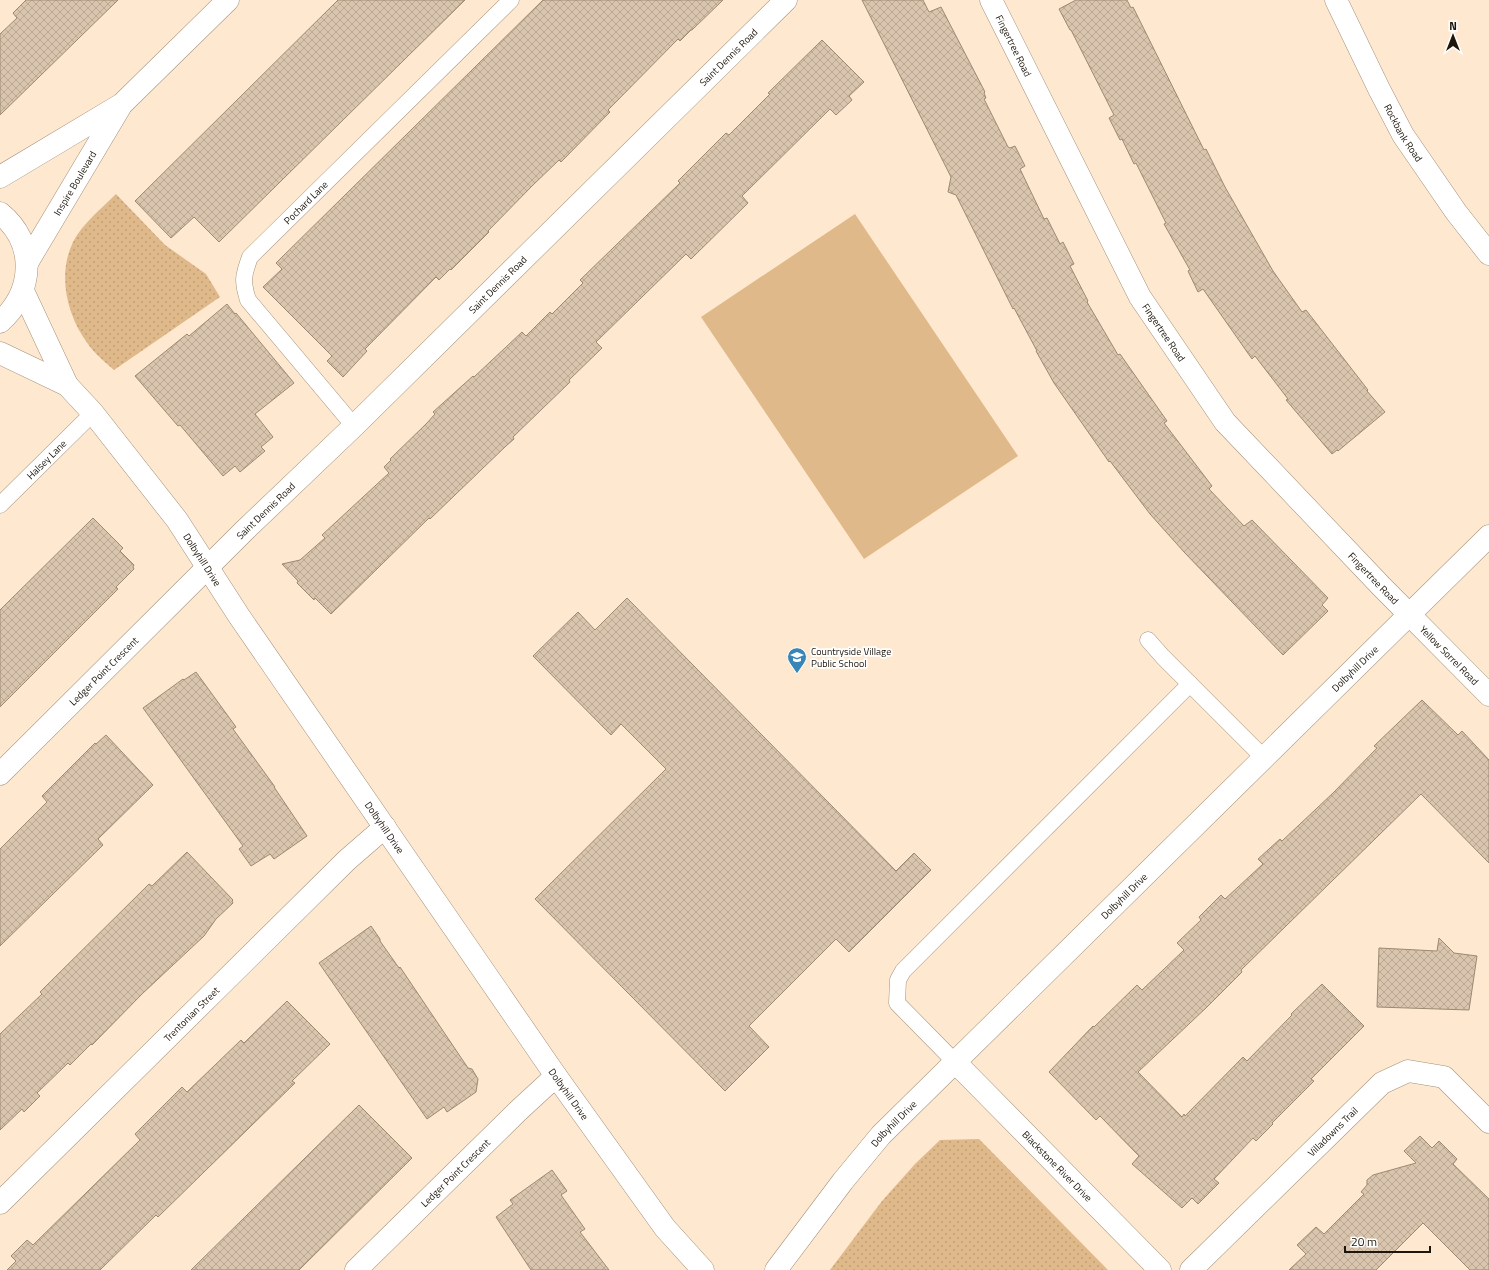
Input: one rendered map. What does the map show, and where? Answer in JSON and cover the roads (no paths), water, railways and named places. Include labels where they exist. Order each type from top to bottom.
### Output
[{"type":"street","name":"Inspire Boulevard","points":[[0,177],[122,104],[228,0]]},
{"type":"street","name":"Saint Dennis Road","points":[[208,568],[786,0]]},
{"type":"street","name":"Fingertree Road","points":[[991,0],[1140,297],[1220,415],[1230,428],[1410,614]]},
{"type":"street","name":"Rockbank Road","points":[[1336,0],[1403,135],[1456,212],[1489,254]]},
{"type":"street","name":"Inspire Boulevard","points":[[27,263],[122,104]]},
{"type":"street","points":[[0,213],[11,223],[19,235],[24,248],[27,263],[23,291],[17,304],[0,322]]},
{"type":"street","name":"Dolbyhill Drive","points":[[23,291],[67,384],[93,413],[177,520],[239,616],[556,1076],[665,1228],[703,1270]]},
{"type":"street","name":"Dolbyhill Drive","points":[[0,353],[67,384]]},
{"type":"street","name":"Dolbyhill Drive","points":[[776,1270],[843,1181],[881,1135],[1489,536]]},
{"type":"street","name":"Ledger Point Crescent","points":[[0,774],[208,568]]},
{"type":"street","name":"Yellow Sorrel Road","points":[[1410,614],[1489,695]]},
{"type":"street","name":"Trentonian Street","points":[[0,1203],[348,860],[385,827]]},
{"type":"street","name":"Blackstone River Drive","points":[[955,1062],[1160,1270]]},
{"type":"street","name":"Villadowns Trail","points":[[1191,1270],[1382,1083],[1408,1071],[1444,1077],[1489,1122]]},
{"type":"street","name":"Ledger Point Crescent","points":[[356,1270],[519,1110],[556,1076]]},
{"type":"lane","name":"Pochard Lane","points":[[354,426],[248,300],[243,286],[245,271],[250,257],[511,0]]},
{"type":"lane","name":"Halsey Lane","points":[[0,505],[93,413]]},
{"type":"lane","points":[[1148,640],[1264,758]]},
{"type":"lane","points":[[955,1062],[897,1003],[898,980],[903,971],[1190,684]]},
{"type":"place","name":"Countryside Village Public School","points":[[797,674]]}]
